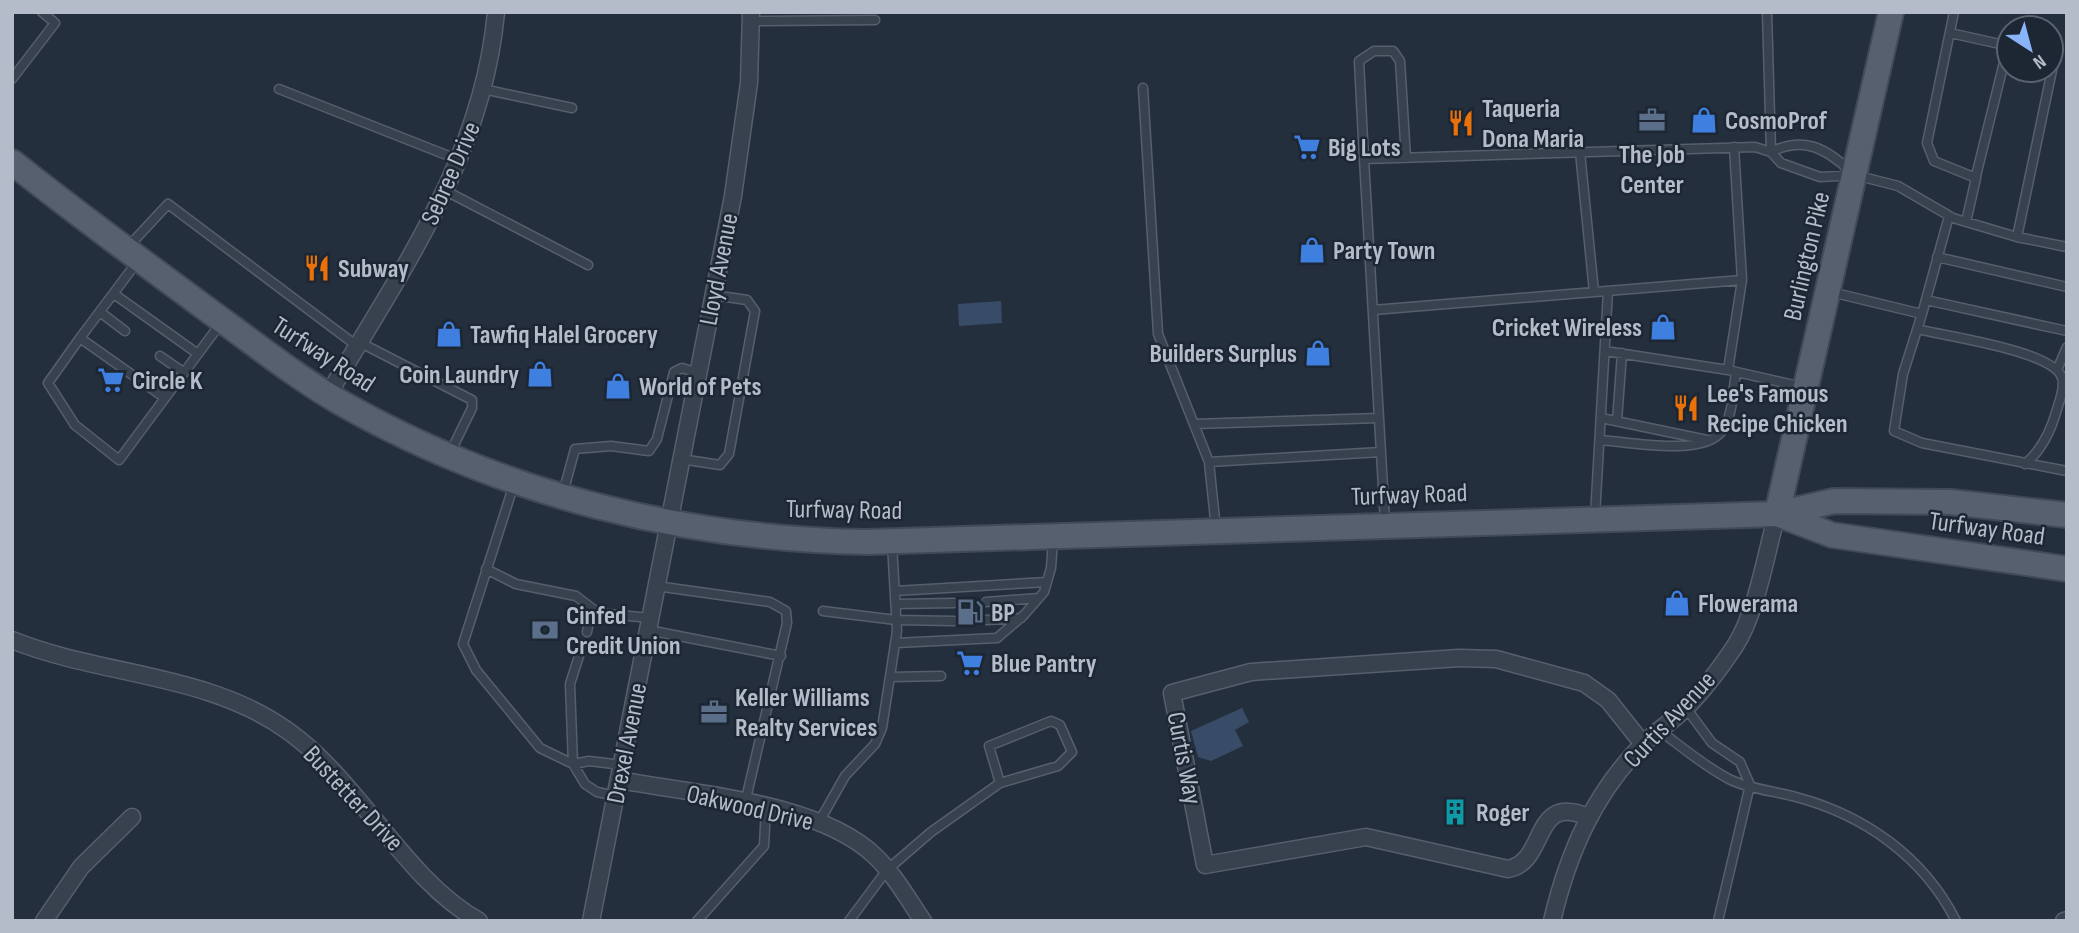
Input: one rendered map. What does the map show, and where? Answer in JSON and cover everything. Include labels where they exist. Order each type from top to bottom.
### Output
[{"type":"main road","name":"Burlington Pike","points":[[1777,513],[1891,12]]},
{"type":"main road","name":"Turfway Road","points":[[12,162],[131,256],[328,395],[373,421],[448,456],[515,481],[562,497],[668,523],[760,537],[892,541],[1777,513],[1834,500],[1950,502],[2067,515]]},
{"type":"main road","name":"Turfway Road","points":[[1777,513],[1832,535],[2067,569]]},
{"type":"street","name":"Sebree Drive","points":[[328,395],[446,191],[460,160],[483,89],[496,12]]},
{"type":"street","name":"Lloyd Avenue","points":[[668,523],[746,118],[751,17]]},
{"type":"street","name":"Curtis Avenue","points":[[1552,921],[1570,855],[1588,817],[1610,782],[1643,744],[1686,708],[1735,645],[1748,613],[1777,513]]},
{"type":"street","name":"Drexel Avenue","points":[[591,921],[668,523]]},
{"type":"street","name":"Bustetter Drive","points":[[12,640],[65,658],[222,696],[277,724],[336,772],[446,899],[479,921]]},
{"type":"street","name":"Curtis Way","points":[[1588,817],[1574,811],[1561,811],[1550,818],[1528,857],[1522,864],[1508,869],[1366,837],[1205,865],[1172,693],[1251,672],[1459,658],[1496,659],[1584,683],[1608,701],[1643,744]]},
{"type":"street","name":"Oakwood Drive","points":[[619,780],[766,807],[819,822],[853,838],[887,870],[923,921]]},
{"type":"street","points":[[44,921],[81,867],[132,817]]},
{"type":"lane","points":[[12,79],[55,23],[42,12]]},
{"type":"lane","points":[[1767,12],[1771,152]]},
{"type":"lane","points":[[1954,12],[1927,143],[1934,161],[1975,180]]},
{"type":"lane","points":[[751,17],[875,20]]},
{"type":"lane","points":[[1950,33],[1995,43]]},
{"type":"lane","points":[[1385,525],[1359,61],[1374,51],[1393,51],[1400,61],[1406,158]]},
{"type":"lane","points":[[1966,222],[1999,84]]},
{"type":"lane","points":[[2017,237],[2047,84]]},
{"type":"lane","points":[[1143,88],[1158,334],[1209,462],[1216,529]]},
{"type":"lane","points":[[279,89],[460,160]]},
{"type":"lane","points":[[483,89],[572,108]]},
{"type":"lane","points":[[1771,152],[1788,143],[1829,151],[1855,175]]},
{"type":"lane","points":[[1364,159],[1755,147],[1771,152],[1781,163],[1820,177],[1855,175],[1898,186],[1949,216],[1966,222],[2017,237],[2066,245]]},
{"type":"lane","points":[[1600,440],[1689,447],[1710,441],[1722,432],[1728,419],[1742,280],[1734,148]]},
{"type":"lane","points":[[1580,152],[1594,292]]},
{"type":"lane","points":[[446,191],[588,265]]},
{"type":"lane","points":[[223,321],[119,460],[75,425],[47,383],[114,293],[131,256],[168,204],[358,344],[471,400],[472,408],[448,456]]},
{"type":"lane","points":[[1949,216],[1903,374],[1894,431],[1922,443],[2067,471]]},
{"type":"lane","points":[[1937,257],[2067,287]]},
{"type":"lane","points":[[1373,310],[1742,280]]},
{"type":"lane","points":[[1595,519],[1608,291]]},
{"type":"lane","points":[[1828,291],[1922,314]]},
{"type":"lane","points":[[114,293],[198,354]]},
{"type":"lane","points":[[681,459],[720,465],[730,454],[755,311],[747,300],[713,295]]},
{"type":"lane","points":[[1926,300],[2067,331]]},
{"type":"lane","points":[[100,312],[125,331]]},
{"type":"lane","points":[[1917,330],[2034,355],[2052,363],[2062,376],[2062,390],[2053,425],[2037,454],[2025,464]]},
{"type":"lane","points":[[80,338],[165,398]]},
{"type":"lane","points":[[2057,370],[2067,347]]},
{"type":"lane","points":[[1605,351],[1732,371],[1806,387]]},
{"type":"lane","points":[[1617,421],[1622,353]]},
{"type":"lane","points":[[160,356],[183,372]]},
{"type":"lane","points":[[562,497],[575,449],[611,446],[649,451],[657,439],[674,372],[682,368],[698,373]]},
{"type":"lane","points":[[1194,424],[1379,418]]},
{"type":"lane","points":[[1601,418],[1710,441]]},
{"type":"lane","points":[[1209,462],[1381,452]]},
{"type":"lane","points":[[515,481],[463,644],[476,670],[540,748],[573,764],[589,761],[619,780],[597,792],[584,784],[573,764],[570,684],[579,656]]},
{"type":"lane","points":[[896,643],[997,638],[1039,598],[1051,568],[1053,535]]},
{"type":"lane","points":[[819,822],[845,776],[875,744],[882,728],[896,643],[892,541]]},
{"type":"lane","points":[[486,569],[516,584],[576,596],[598,613],[781,656]]},
{"type":"lane","points":[[895,591],[1047,582]]},
{"type":"lane","points":[[656,586],[770,602],[786,611],[787,623],[781,656],[745,803]]},
{"type":"lane","points":[[986,602],[1039,598]]},
{"type":"lane","points":[[896,604],[954,603]]},
{"type":"lane","points":[[823,611],[897,620],[954,621]]},
{"type":"lane","points":[[587,632],[590,617],[598,613]]},
{"type":"lane","points":[[986,620],[1021,618]]},
{"type":"lane","points":[[891,677],[941,676]]},
{"type":"lane","points":[[1686,708],[1712,743],[1740,762],[1750,785],[1718,921]]},
{"type":"lane","points":[[849,921],[887,870],[931,832],[1000,783],[1058,766],[1072,752],[1060,724],[1051,721],[989,746],[1000,783]]},
{"type":"lane","points":[[1659,730],[1731,781],[1845,814],[1886,837],[1918,866],[1946,900],[1956,921]]},
{"type":"lane","points":[[697,921],[764,846],[766,807]]},
{"type":"water","points":[[1001,301],[1002,323],[959,326],[958,304]]},
{"type":"water","points":[[1242,708],[1249,722],[1235,730],[1243,746],[1211,761],[1198,757],[1191,731]]},
{"type":"place","name":"The Job Center","points":[[1652,120]]},
{"type":"place","name":"CosmoProf","points":[[1704,120]]},
{"type":"place","name":"Taqueria Dona Maria","points":[[1461,123]]},
{"type":"place","name":"Big Lots","points":[[1307,147]]},
{"type":"place","name":"Party Town","points":[[1312,250]]},
{"type":"place","name":"Subway","points":[[317,268]]},
{"type":"place","name":"Cricket Wireless","points":[[1663,327]]},
{"type":"place","name":"Tawfiq Halel Grocery","points":[[449,334]]},
{"type":"place","name":"Builders Surplus","points":[[1318,353]]},
{"type":"place","name":"Coin Laundry","points":[[540,374]]},
{"type":"place","name":"Circle K","points":[[111,380]]},
{"type":"place","name":"World of Pets","points":[[618,386]]},
{"type":"place","name":"Lee's Famous Recipe Chicken","points":[[1686,408]]},
{"type":"place","name":"Flowerama","points":[[1677,603]]},
{"type":"place","name":"BP","points":[[970,612]]},
{"type":"place","name":"Cinfed Credit Union","points":[[545,630]]},
{"type":"place","name":"Blue Pantry","points":[[970,663]]},
{"type":"place","name":"Keller Williams Realty Services","points":[[714,712]]},
{"type":"place","name":"Roger","points":[[1455,812]]}]
